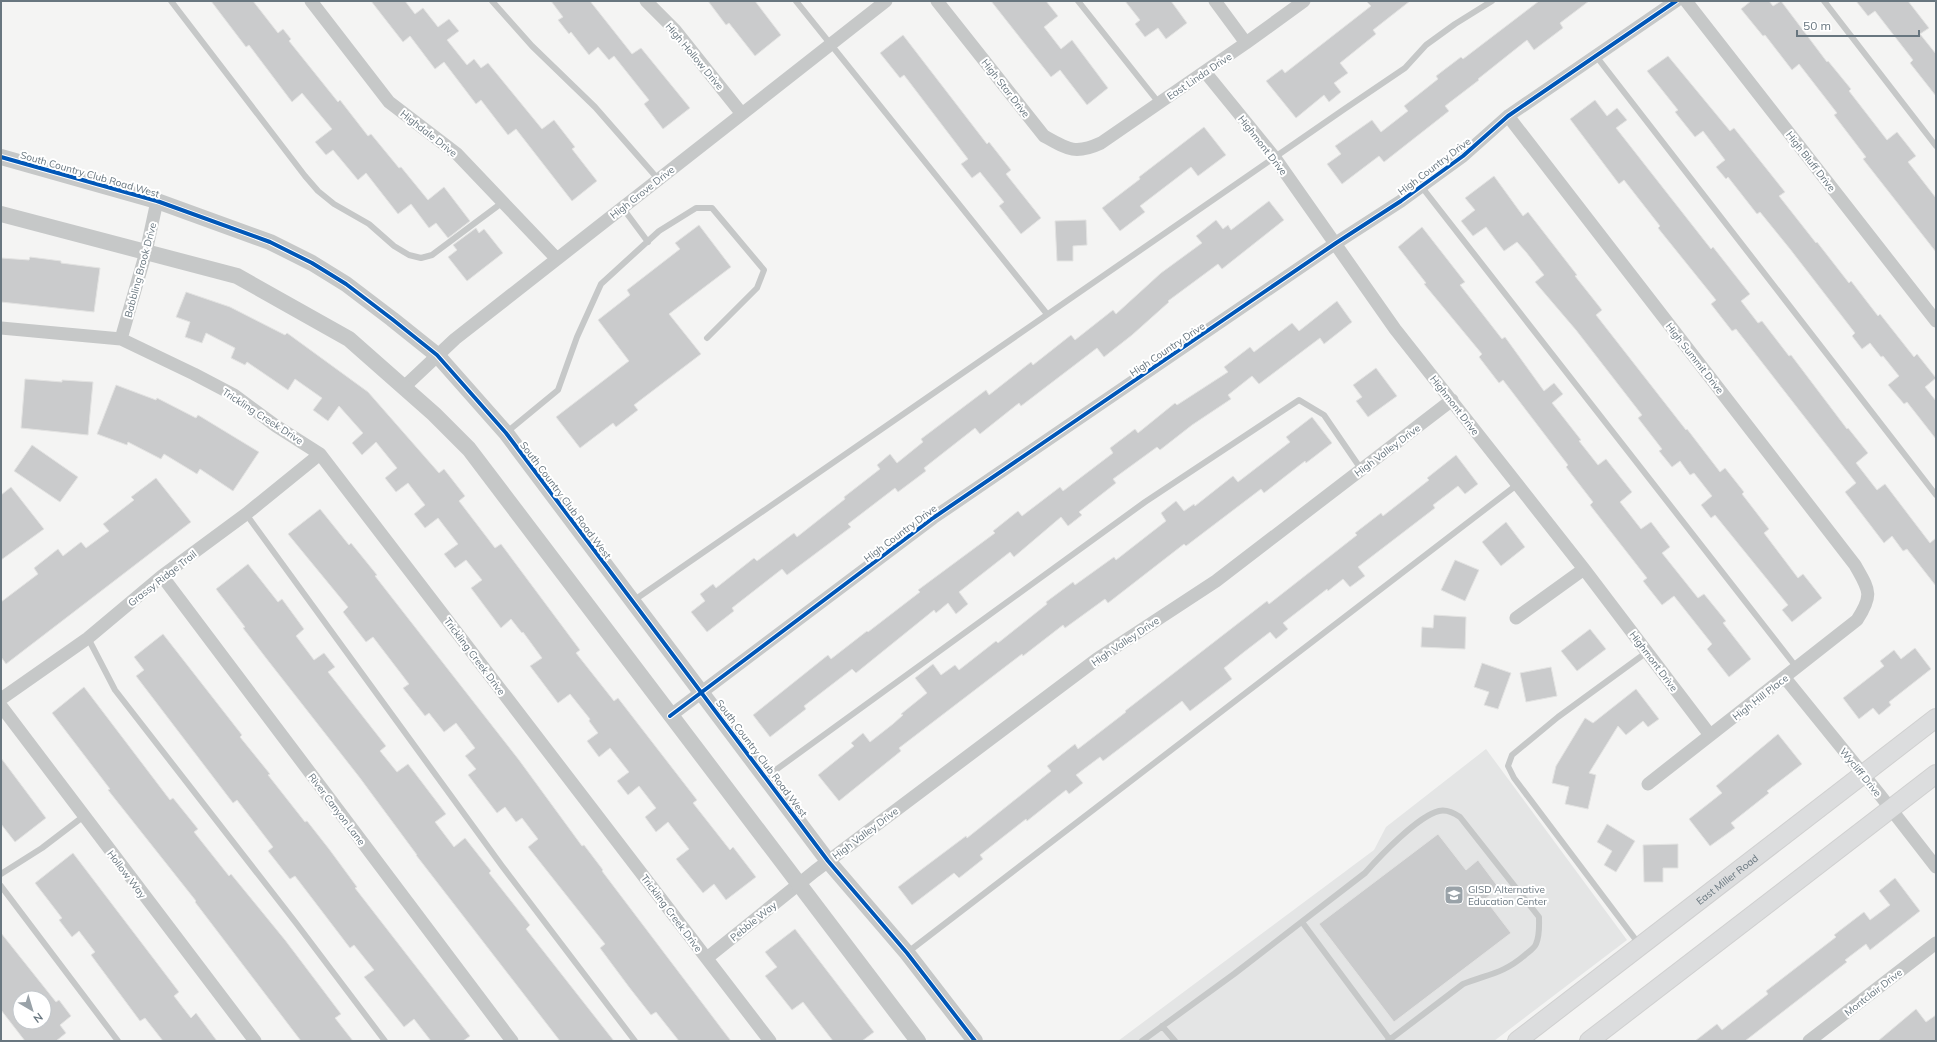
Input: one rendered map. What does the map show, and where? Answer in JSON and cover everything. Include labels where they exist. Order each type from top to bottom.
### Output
[{"type":"main road","name":"East Miller Road","points":[[1523,1039],[1640,946],[1936,718]]},
{"type":"main road","points":[[1589,1041],[1936,774]]},
{"type":"street","name":"Highdale Drive","points":[[312,1],[389,102],[457,154],[556,258]]},
{"type":"street","name":"High Hollow Drive","points":[[646,1],[675,30],[742,114]]},
{"type":"street","name":"High Grove Drive","points":[[403,388],[437,355],[556,258],[886,1]]},
{"type":"street","name":"High Star Drive","points":[[937,1],[1044,136],[1068,150],[1090,148]]},
{"type":"street","points":[[1214,1],[1246,43]]},
{"type":"street","name":"East Linda Drive","points":[[1090,148],[1101,143],[1205,72],[1304,1]]},
{"type":"street","name":"High Country Drive","points":[[670,716],[933,518],[1422,186],[1463,156],[1508,116],[1676,1]]},
{"type":"street","name":"High Bluff Drive","points":[[1686,1],[1936,321]]},
{"type":"street","name":"Highmont Drive","points":[[1205,72],[1275,158],[1395,329],[1584,569],[1710,735]]},
{"type":"street","name":"High Summit Drive","points":[[1508,116],[1855,565],[1868,588],[1866,606]]},
{"type":"street","name":"South Country Club Road West","points":[[1,157],[157,201],[270,242],[312,263],[346,284],[392,318],[437,355],[506,432],[828,861],[906,953],[975,1041]]},
{"type":"street","name":"Babbling Brook Drive","points":[[122,339],[146,252],[157,201]]},
{"type":"street","points":[[1,214],[236,276],[349,339],[434,414],[469,449],[670,716],[800,883],[918,1041]]},
{"type":"street","points":[[1,328],[122,339]]},
{"type":"street","name":"Trickling Creek Drive","points":[[122,339],[194,374],[234,396],[276,426],[320,454],[770,1041]]},
{"type":"street","name":"High Valley Drive","points":[[800,883],[1097,659],[1216,581],[1452,400]]},
{"type":"street","name":"Grassy Ridge Trail","points":[[1,699],[88,638],[162,576],[246,514],[320,454]]},
{"type":"street","points":[[1516,618],[1584,569]]},
{"type":"street","name":"River Canyon Lane","points":[[162,576],[512,1041]]},
{"type":"street","name":"High Hill Place","points":[[1648,784],[1857,620],[1866,606]]},
{"type":"street","name":"Wycliff Drive","points":[[1785,678],[1936,867]]},
{"type":"street","name":"Hollow Way","points":[[1,706],[255,1041]]},
{"type":"street","name":"Pebble Way","points":[[707,958],[800,883]]},
{"type":"street","name":"Montclair Drive","points":[[1809,1041],[1936,943]]},
{"type":"lane","points":[[170,1],[318,191],[334,204],[369,224],[394,246],[409,255],[421,258],[432,255],[503,202]]},
{"type":"lane","points":[[492,1],[532,46],[595,107],[658,179]]},
{"type":"lane","points":[[796,1],[1047,314]]},
{"type":"lane","points":[[1078,1],[1159,103]]},
{"type":"lane","points":[[633,601],[1047,314],[1406,68],[1426,45],[1455,24],[1492,1]]},
{"type":"lane","points":[[1824,1],[1936,146]]},
{"type":"lane","points":[[1596,56],[1936,495]]},
{"type":"lane","points":[[1422,186],[1797,668]]},
{"type":"lane","points":[[622,207],[648,242]]},
{"type":"lane","points":[[506,432],[558,390],[577,336],[601,284],[659,231],[696,208],[712,208],[764,270],[757,288],[707,338]]},
{"type":"lane","points":[[766,777],[1145,502],[1299,400],[1324,415],[1362,469]]},
{"type":"lane","points":[[906,953],[1518,484]]},
{"type":"lane","points":[[246,514],[502,866],[635,1041]]},
{"type":"lane","points":[[88,638],[115,690],[282,904],[385,1041]]},
{"type":"lane","points":[[1640,946],[1514,778],[1508,766],[1512,755],[1558,717],[1647,652]]},
{"type":"lane","points":[[1142,1041],[1234,974],[1366,873],[1380,856],[1427,815],[1441,810],[1453,812],[1460,817],[1539,917],[1539,933],[1535,946],[1515,964],[1494,975],[1476,978],[1463,984],[1389,1040],[1302,922]]},
{"type":"lane","points":[[1,874],[42,848],[84,816]]},
{"type":"lane","points":[[1,886],[118,1041]]},
{"type":"lane","points":[[1162,1026],[1175,1041]]},
{"type":"shaded area","name":"GISD Alternative Education Center","points":[[1486,749],[1627,940],[1494,1041],[1118,1041],[1374,850],[1386,827]]},
{"type":"building","points":[[211,1],[253,1],[278,33],[283,29],[291,39],[289,41],[338,102],[340,100],[368,136],[371,134],[428,200],[444,187],[470,221],[448,238],[436,223],[429,228],[411,204],[398,214],[366,173],[358,180],[333,150],[326,155],[315,142],[332,129],[302,93],[292,102],[249,45],[246,47]]},
{"type":"building","points":[[371,1],[405,1],[415,14],[423,8],[438,27],[449,19],[459,31],[447,40],[467,65],[474,59],[481,68],[488,63],[542,129],[554,120],[575,147],[572,149],[597,181],[572,201],[516,129],[508,135],[481,100],[476,104],[444,62],[435,69],[410,36],[403,42]]},
{"type":"building","points":[[551,1],[590,1],[632,54],[641,48],[690,108],[663,129],[644,104],[649,100],[614,56],[609,60],[598,47],[589,55],[571,32],[569,34],[558,20],[563,17]]},
{"type":"building","points":[[708,1],[755,1],[781,35],[755,56],[729,23],[726,25]]},
{"type":"building","points":[[991,1],[1046,1],[1058,16],[1044,27],[1061,49],[1072,40],[1108,88],[1087,105],[1060,70],[1051,77]]},
{"type":"building","points":[[1125,1],[1171,1],[1187,23],[1166,39],[1158,28],[1145,37],[1135,24],[1140,20]]},
{"type":"building","points":[[1366,1],[1410,1],[1373,30],[1376,34],[1340,63],[1348,73],[1334,83],[1341,92],[1329,102],[1324,95],[1296,118],[1266,81],[1282,69],[1285,73],[1371,6]]},
{"type":"building","points":[[1539,1],[1589,1],[1560,23],[1563,28],[1534,50],[1527,40],[1445,106],[1449,111],[1384,162],[1379,156],[1342,184],[1327,164],[1341,154],[1335,146],[1372,120],[1381,132],[1408,111],[1404,106],[1438,79],[1436,76],[1461,57],[1463,59]]},
{"type":"building","points":[[1751,1],[1769,1],[1773,6],[1781,1],[1827,62],[1828,61],[1851,89],[1849,91],[1887,140],[1897,132],[1916,156],[1908,162],[1936,198],[1936,252],[1863,159],[1866,157],[1834,115],[1837,113],[1799,64],[1792,70],[1765,35],[1763,36],[1741,9]]},
{"type":"building","points":[[1856,1],[1908,1],[1929,28],[1920,34],[1936,54],[1936,96],[1910,63],[1913,60],[1875,11],[1868,16]]},
{"type":"building","points":[[903,35],[987,144],[989,142],[1011,170],[1006,174],[1041,218],[1021,234],[999,206],[1004,202],[980,172],[972,178],[961,164],[968,159],[904,75],[900,78],[880,53]]},
{"type":"building","points":[[1668,56],[1730,131],[1734,128],[1785,192],[1779,196],[1849,283],[1851,281],[1878,316],[1880,314],[1914,357],[1917,354],[1936,378],[1925,387],[1936,401],[1936,439],[1907,402],[1904,404],[1888,385],[1899,376],[1870,343],[1862,349],[1852,336],[1855,333],[1790,249],[1760,212],[1757,214],[1728,177],[1726,179],[1716,167],[1725,160],[1703,131],[1695,137],[1675,112],[1678,110],[1647,71]]},
{"type":"building","points":[[1595,100],[1607,116],[1617,108],[1627,120],[1616,128],[1711,249],[1713,247],[1750,294],[1741,301],[1758,323],[1762,321],[1789,356],[1791,355],[1847,429],[1848,428],[1868,453],[1856,463],[1877,490],[1885,484],[1930,543],[1936,538],[1936,586],[1907,549],[1903,551],[1892,536],[1884,543],[1845,492],[1856,483],[1736,329],[1732,331],[1711,304],[1716,300],[1658,228],[1660,226],[1624,180],[1619,184],[1570,119]]},
{"type":"building","points":[[1204,127],[1226,155],[1198,176],[1191,167],[1140,206],[1145,212],[1120,231],[1102,208],[1140,179],[1139,177]]},
{"type":"building","points":[[1494,176],[1523,216],[1528,212],[1577,275],[1575,276],[1602,310],[1596,315],[1686,430],[1687,429],[1720,472],[1725,468],[1744,492],[1742,494],[1769,529],[1764,533],[1798,578],[1803,574],[1822,598],[1792,622],[1782,610],[1788,605],[1715,515],[1711,518],[1701,505],[1712,496],[1694,473],[1690,475],[1680,461],[1672,467],[1659,451],[1662,449],[1638,418],[1642,415],[1576,330],[1535,282],[1544,275],[1526,252],[1517,242],[1504,251],[1486,227],[1473,236],[1461,221],[1475,210],[1465,198]]},
{"type":"building","points":[[1269,201],[1284,220],[1222,269],[1218,264],[1168,301],[1169,302],[1132,335],[1104,357],[1097,348],[1021,406],[1019,403],[980,434],[975,428],[924,468],[926,471],[898,492],[895,488],[848,524],[851,527],[787,575],[782,569],[732,608],[734,611],[707,632],[691,612],[705,601],[700,594],[713,584],[716,588],[754,558],[757,561],[794,533],[797,537],[880,469],[877,465],[890,454],[897,463],[923,442],[921,439],[986,390],[989,395],[1031,362],[1033,365],[1071,335],[1075,340],[1113,310],[1116,314],[1161,273],[1202,243],[1196,236],[1216,220],[1223,229],[1228,225],[1231,230]]},
{"type":"building","points":[[1086,220],[1087,245],[1073,246],[1073,261],[1057,261],[1055,221]]},
{"type":"building","points":[[699,225],[731,267],[669,314],[701,354],[634,405],[638,410],[616,427],[613,423],[580,448],[556,417],[629,361],[598,320],[630,295],[627,290],[680,249],[675,243]]},
{"type":"building","points":[[1422,227],[1465,282],[1460,285],[1502,339],[1505,337],[1544,391],[1554,383],[1563,394],[1552,403],[1581,440],[1579,441],[1598,465],[1606,459],[1632,492],[1620,502],[1641,529],[1651,522],[1670,547],[1662,553],[1698,598],[1704,594],[1726,621],[1723,623],[1751,659],[1729,677],[1707,649],[1712,644],[1674,596],[1662,605],[1643,581],[1647,578],[1590,505],[1593,502],[1566,467],[1568,465],[1503,380],[1499,383],[1479,357],[1482,354],[1424,284],[1426,283],[1398,247]]},
{"type":"building","points":[[476,228],[479,233],[484,229],[503,253],[467,281],[448,257],[457,250],[453,245]]},
{"type":"building","points":[[30,257],[100,268],[94,312],[1,302],[1,258],[29,260]]},
{"type":"building","points":[[186,292],[230,307],[285,335],[287,333],[368,392],[439,473],[444,469],[465,496],[459,501],[495,548],[501,544],[580,650],[576,653],[614,701],[618,698],[697,800],[693,803],[730,850],[733,847],[756,877],[726,900],[714,884],[703,893],[676,859],[689,849],[668,822],[656,832],[645,817],[656,808],[639,786],[628,795],[617,781],[629,772],[610,748],[599,757],[587,741],[598,733],[589,721],[590,719],[570,694],[558,703],[530,666],[542,658],[523,632],[522,633],[511,619],[501,628],[471,588],[482,580],[466,560],[455,568],[444,554],[458,544],[438,518],[425,528],[414,514],[425,505],[408,483],[396,492],[385,478],[397,468],[376,442],[362,455],[352,443],[363,433],[339,406],[328,421],[313,410],[322,398],[295,379],[288,390],[247,362],[245,365],[231,358],[235,348],[206,333],[202,343],[185,337],[190,322],[176,317]]},
{"type":"building","points":[[1337,301],[1352,322],[1324,344],[1320,338],[1259,384],[1252,376],[1228,395],[1231,399],[1192,425],[1160,450],[1157,447],[1113,479],[1116,483],[1079,512],[1082,515],[1068,526],[1061,517],[1014,557],[1010,552],[959,592],[968,604],[956,614],[948,603],[936,613],[934,610],[856,673],[852,669],[804,706],[806,709],[770,737],[753,715],[828,655],[831,659],[920,592],[918,590],[995,533],[993,531],[1018,511],[1022,516],[1060,487],[1063,491],[1113,453],[1110,448],[1135,429],[1138,433],[1175,403],[1177,405],[1228,372],[1224,367],[1250,347],[1254,352],[1292,323],[1299,331]]},
{"type":"building","points":[[1376,368],[1397,396],[1368,417],[1356,401],[1362,397],[1353,385]]},
{"type":"building","points":[[25,379],[62,382],[62,380],[93,382],[88,435],[21,428]]},
{"type":"building","points":[[116,385],[156,400],[157,398],[196,418],[198,415],[259,452],[233,491],[200,469],[197,474],[164,454],[161,459],[128,442],[127,445],[97,434]]},
{"type":"building","points":[[1312,417],[1332,443],[1306,463],[1305,461],[1264,493],[1261,489],[1186,546],[1184,544],[1108,603],[1105,599],[1065,628],[1063,625],[1023,656],[1022,654],[899,748],[901,751],[839,801],[818,775],[854,746],[851,743],[863,733],[870,742],[893,724],[903,715],[901,714],[927,693],[915,678],[933,664],[941,675],[955,665],[959,670],[996,641],[998,643],[1047,604],[1046,602],[1073,582],[1075,585],[1114,557],[1116,560],[1166,521],[1161,513],[1176,501],[1184,511],[1194,504],[1195,506],[1233,476],[1238,482],[1290,442],[1286,437]]},
{"type":"building","points":[[32,445],[78,477],[60,502],[14,471]]},
{"type":"building","points":[[1456,455],[1478,484],[1465,494],[1458,486],[1433,505],[1435,508],[1358,567],[1365,576],[1350,587],[1343,579],[1328,591],[1327,589],[1283,623],[1288,629],[1276,639],[1270,632],[1224,668],[1232,679],[1190,711],[1182,701],[1103,761],[1100,757],[1076,775],[1083,783],[1069,794],[1066,790],[1027,821],[1026,819],[980,855],[983,859],[959,878],[954,873],[912,905],[898,887],[966,836],[967,838],[1051,771],[1047,766],[1075,744],[1078,749],[1267,601],[1269,604],[1357,535],[1355,533],[1381,513],[1383,516],[1429,480],[1427,478]]},
{"type":"building","points":[[156,478],[191,522],[6,664],[1,657],[1,602],[38,574],[34,568],[58,549],[63,556],[81,542],[86,548],[109,531],[103,524],[134,500],[131,497]]},
{"type":"building","points":[[11,487],[44,529],[1,560],[1,495]]},
{"type":"building","points":[[320,509],[349,545],[351,543],[377,575],[375,576],[519,760],[582,846],[584,845],[731,1041],[679,1041],[656,1012],[651,1015],[629,987],[600,948],[605,944],[528,847],[538,839],[522,818],[516,822],[505,807],[497,813],[468,775],[476,769],[465,756],[475,748],[456,723],[444,732],[429,713],[425,716],[403,688],[409,684],[373,637],[366,642],[343,612],[348,607],[288,534]]},
{"type":"building","points":[[1506,522],[1525,547],[1501,566],[1482,542]]},
{"type":"building","points":[[1455,560],[1479,570],[1465,601],[1441,590]]},
{"type":"building","points":[[248,564],[278,602],[282,599],[304,629],[296,636],[314,660],[324,653],[335,667],[328,672],[386,746],[380,751],[397,772],[408,764],[446,814],[435,822],[454,847],[465,838],[491,871],[489,873],[530,925],[526,929],[614,1041],[560,1041],[416,855],[360,778],[243,628],[245,627],[216,589]]},
{"type":"building","points":[[1434,615],[1466,617],[1465,649],[1421,647],[1422,627],[1433,628]]},
{"type":"building","points":[[1590,629],[1606,649],[1577,671],[1561,651]]},
{"type":"building","points":[[163,634],[242,735],[240,737],[270,774],[268,775],[305,822],[307,821],[329,849],[357,887],[355,888],[470,1036],[463,1041],[431,1041],[414,1019],[404,1027],[364,977],[374,970],[354,945],[350,948],[295,876],[290,879],[268,851],[273,847],[237,800],[233,803],[136,676],[144,670],[134,657]]},
{"type":"building","points":[[1915,648],[1931,669],[1889,702],[1891,705],[1879,715],[1873,708],[1859,719],[1843,698],[1884,666],[1880,661],[1894,650],[1901,659]]},
{"type":"building","points":[[1482,663],[1511,673],[1498,709],[1484,705],[1489,692],[1474,687]]},
{"type":"building","points":[[1551,667],[1557,696],[1526,702],[1520,673]]},
{"type":"building","points":[[84,687],[170,800],[173,798],[198,829],[194,832],[229,876],[231,874],[285,940],[341,1014],[335,1018],[353,1041],[301,1041],[195,902],[196,901],[108,790],[110,789],[52,713]]},
{"type":"building","points":[[1636,689],[1659,719],[1648,727],[1643,721],[1626,735],[1618,726],[1589,773],[1596,775],[1588,809],[1565,804],[1569,787],[1552,783],[1556,766],[1585,718],[1593,723]]},
{"type":"building","points":[[1778,734],[1802,764],[1767,791],[1769,793],[1731,823],[1735,828],[1710,846],[1689,819],[1722,793],[1716,786]]},
{"type":"building","points":[[1,758],[46,818],[15,842],[1,824]]},
{"type":"building","points":[[1607,824],[1635,841],[1616,872],[1604,865],[1612,851],[1597,842]]},
{"type":"building","points":[[1438,834],[1466,870],[1478,860],[1499,888],[1485,899],[1511,933],[1394,1022],[1319,924]]},
{"type":"building","points":[[1678,844],[1678,868],[1663,868],[1663,882],[1644,882],[1643,845]]},
{"type":"building","points":[[73,853],[179,992],[174,996],[191,1018],[196,1013],[217,1041],[163,1041],[145,1018],[140,1021],[91,955],[95,952],[79,931],[72,937],[59,920],[62,918],[35,883]]},
{"type":"building","points":[[1895,878],[1920,911],[1870,950],[1866,944],[1845,960],[1847,962],[1745,1041],[1695,1041],[1717,1024],[1722,1030],[1768,994],[1766,991],[1836,937],[1834,935],[1864,912],[1870,920],[1890,905],[1879,891]]},
{"type":"building","points":[[795,929],[874,1032],[862,1041],[833,1041],[803,1002],[792,1010],[765,976],[777,967],[765,952]]},
{"type":"building","points":[[1,933],[46,990],[12,990],[12,1024],[1,1010]]},
{"type":"building","points":[[52,997],[56,1002],[59,1000],[71,1016],[60,1025],[66,1033],[56,1041],[25,1041],[16,1030],[52,1030]]},
{"type":"building","points":[[1916,1009],[1926,1022],[1936,1015],[1936,1041],[1878,1041]]},
{"type":"cycle path","points":[[670,716],[933,518],[1336,243],[1401,201],[1463,156],[1508,116],[1676,1]]},
{"type":"cycle path","points":[[1,157],[157,201],[270,242],[312,263],[346,284],[437,355],[506,433],[828,861],[907,953],[975,1041]]},
{"type":"place","name":"GISD Alternative Education Center","points":[[1454,895]]}]
